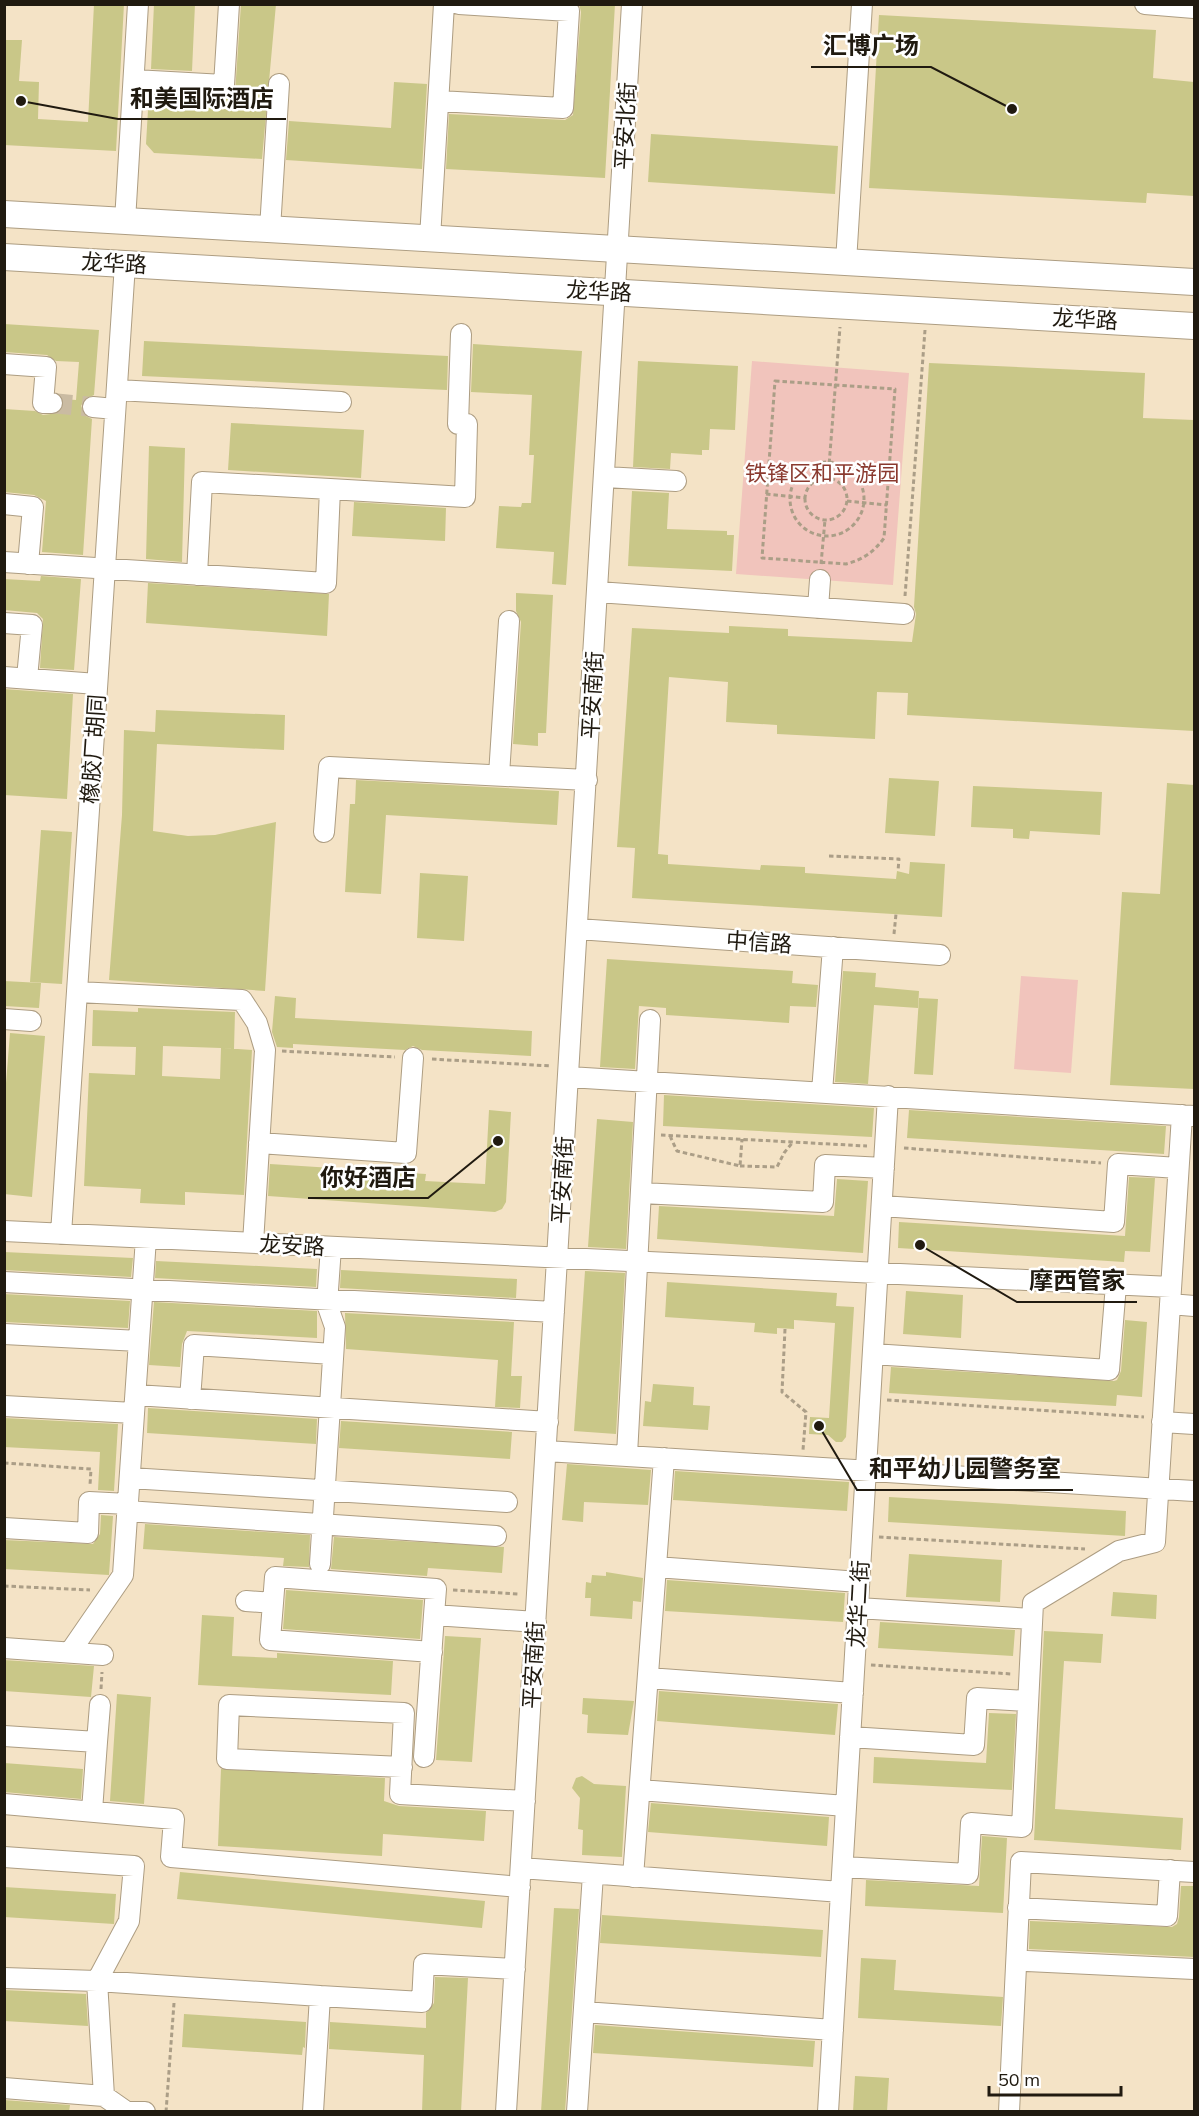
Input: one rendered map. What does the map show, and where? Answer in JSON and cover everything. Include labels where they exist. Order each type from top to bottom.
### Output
[{"type":"main road","name":"龙华路","points":[[4,214],[1194,282]]},
{"type":"main road","name":"龙华路","points":[[4,257],[1194,326]]},
{"type":"street","points":[[125,221],[138,4]]},
{"type":"street","points":[[134,80],[224,85],[229,4]]},
{"type":"street","points":[[430,238],[444,4]]},
{"type":"street","points":[[439,101],[563,108],[569,11],[459,4]]},
{"type":"street","name":"平安北街","points":[[618,248],[632,4]]},
{"type":"street","points":[[846,262],[862,4]]},
{"type":"street","points":[[1145,4],[1194,8]]},
{"type":"street","points":[[270,229],[279,84]]},
{"type":"street","name":"平安南街","points":[[506,2112],[618,248]]},
{"type":"street","name":"橡胶厂胡同","points":[[61,1234],[125,264]]},
{"type":"street","points":[[198,575],[202,482],[465,497],[467,424],[458,424],[461,334]]},
{"type":"street","points":[[4,364],[46,367],[43,403],[52,403]]},
{"type":"street","points":[[93,407],[116,399],[341,402]]},
{"type":"street","points":[[605,477],[676,481]]},
{"type":"street","points":[[4,561],[105,570],[326,583],[330,489]]},
{"type":"street","points":[[4,504],[33,507],[28,564]]},
{"type":"street","points":[[818,608],[821,572]]},
{"type":"street","points":[[598,592],[904,614]]},
{"type":"street","points":[[499,775],[508,621]]},
{"type":"street","points":[[4,623],[32,625],[27,678]]},
{"type":"street","points":[[4,677],[97,684]]},
{"type":"street","points":[[324,832],[329,767],[586,780]]},
{"type":"street","name":"中信路","points":[[578,929],[940,955]]},
{"type":"street","points":[[822,1092],[833,947]]},
{"type":"street","points":[[77,992],[242,1000],[257,1023],[266,1050],[253,1243]]},
{"type":"street","points":[[4,1019],[31,1021]]},
{"type":"street","points":[[627,1455],[650,1020]]},
{"type":"street","points":[[259,1143],[406,1153],[413,1058]]},
{"type":"street","points":[[569,1077],[1188,1115],[1178,1168],[1186,1189],[1170,1296],[1155,1542],[1119,1551],[1033,1603],[1022,1827],[971,1823],[968,1874],[843,1867]]},
{"type":"street","name":"龙华二街","points":[[828,2112],[888,1096]]},
{"type":"street","points":[[882,1206],[1114,1222],[1118,1164],[1178,1168]]},
{"type":"street","points":[[641,1193],[823,1202],[825,1165],[884,1168]]},
{"type":"street","name":"龙安路","points":[[4,1231],[1116,1285],[1170,1296],[1194,1306]]},
{"type":"street","points":[[70,1652],[123,1575],[146,1238]]},
{"type":"street","points":[[320,1564],[335,1327],[327,1300],[331,1247]]},
{"type":"street","points":[[4,1282],[554,1312]]},
{"type":"street","points":[[873,1354],[1109,1370],[1116,1285]]},
{"type":"street","points":[[4,1334],[139,1341]]},
{"type":"street","points":[[190,1399],[194,1345],[333,1354]]},
{"type":"street","points":[[4,1406],[135,1404],[190,1399],[548,1422]]},
{"type":"street","points":[[1163,1420],[1194,1424]]},
{"type":"street","points":[[546,1451],[1194,1491]]},
{"type":"street","points":[[633,1877],[664,1458]]},
{"type":"street","points":[[130,1478],[507,1502]]},
{"type":"street","points":[[4,1528],[88,1533],[89,1502],[128,1508],[323,1525],[496,1536]]},
{"type":"street","points":[[656,1567],[860,1582]]},
{"type":"street","points":[[424,1757],[432,1652],[436,1589],[275,1577],[270,1640],[432,1652]]},
{"type":"street","points":[[246,1601],[273,1604]]},
{"type":"street","points":[[858,1608],[1032,1619]]},
{"type":"street","points":[[434,1615],[536,1622]]},
{"type":"street","points":[[4,1648],[104,1655]]},
{"type":"street","points":[[648,1678],[853,1693]]},
{"type":"street","points":[[850,1737],[974,1745],[977,1698],[1028,1701]]},
{"type":"street","points":[[92,1811],[100,1705]]},
{"type":"street","points":[[402,1767],[226,1759],[229,1705],[404,1713],[402,1767],[400,1794],[525,1800]]},
{"type":"street","points":[[4,1736],[97,1742]]},
{"type":"street","points":[[640,1791],[846,1806]]},
{"type":"street","points":[[4,1804],[174,1818],[171,1857],[520,1878],[593,1874],[841,1892]]},
{"type":"street","points":[[4,1857],[134,1866],[129,1921],[97,1981],[104,2096]]},
{"type":"street","points":[[1009,2112],[1020,1862],[1194,1872]]},
{"type":"street","points":[[1018,1908],[1167,1916],[1170,1870]]},
{"type":"street","points":[[577,2112],[593,1874]]},
{"type":"street","points":[[1027,1961],[1194,1969]]},
{"type":"street","points":[[4,1978],[97,1981],[422,2002],[424,1964],[515,1969]]},
{"type":"street","points":[[313,2112],[320,1996]]},
{"type":"street","points":[[584,2012],[833,2030]]},
{"type":"street","points":[[4,2088],[104,2096],[124,2111],[145,2112]]},
{"type":"path","points":[[828,478],[842,305]]},
{"type":"path","points":[[904,614],[926,310]]},
{"type":"path","points":[[775,381],[895,390],[884,538],[877,548],[858,561],[821,572],[762,558],[766,494],[775,381]]},
{"type":"path","points":[[830,462],[853,473],[861,484],[863,503],[857,521],[848,530],[824,536],[802,527],[790,508],[789,496],[798,475],[818,463],[830,462]]},
{"type":"path","points":[[828,478],[843,485],[847,501],[838,517],[825,520],[812,515],[805,498],[811,484],[828,478]]},
{"type":"path","points":[[766,494],[805,498]]},
{"type":"path","points":[[847,501],[887,505]]},
{"type":"path","points":[[821,572],[825,520]]},
{"type":"path","points":[[829,856],[899,859],[898,871]]},
{"type":"path","points":[[670,1136],[677,1151],[740,1166],[777,1167],[784,1153],[794,1142]]},
{"type":"path","points":[[740,1166],[742,1139]]},
{"type":"path","points":[[785,1329],[782,1392],[806,1412],[802,1467]]},
{"type":"path","points":[[870,1399],[1163,1420]]},
{"type":"path","points":[[4,1463],[91,1469],[89,1502]]},
{"type":"path","points":[[862,1536],[1119,1551]]},
{"type":"path","points":[[4,1586],[113,1592]]},
{"type":"path","points":[[436,1589],[537,1596]]},
{"type":"path","points":[[100,1705],[104,1655]]},
{"type":"path","points":[[855,1664],[1030,1675]]},
{"type":"path","points":[[165,2112],[175,1986]]},
{"type":"green space","name":"铁锋区和平游园","points":[[752,361],[909,373],[893,585],[736,574]]},
{"type":"green space","points":[[1021,976],[1078,980],[1071,1073],[1014,1069]]},
{"type":"building","points":[[94,4],[124,4],[116,151],[4,145],[4,40],[22,40],[19,81],[39,82],[38,119],[88,122]]},
{"type":"building","points":[[154,4],[195,4],[192,71],[151,69]]},
{"type":"building","points":[[241,4],[276,4],[262,159],[154,153],[146,144],[149,93],[223,97],[235,93]]},
{"type":"building","points":[[579,4],[615,4],[605,178],[446,169],[449,114],[565,120],[573,115],[581,12]]},
{"type":"building","points":[[879,15],[1156,30],[1153,78],[1194,82],[1194,196],[1147,193],[1146,203],[869,188]]},
{"type":"building","points":[[394,82],[427,84],[422,169],[286,160],[289,121],[391,128]]},
{"type":"building","points":[[651,134],[838,146],[835,194],[648,182]]},
{"type":"building","points":[[4,324],[99,330],[94,395],[84,400],[81,406],[86,416],[92,419],[83,555],[42,552],[46,501],[34,495],[4,492],[4,409],[35,411],[43,415],[58,413],[63,408],[63,399],[76,400],[79,362],[56,361],[47,355],[4,352]]},
{"type":"building","points":[[144,341],[448,356],[447,390],[142,376]]},
{"type":"building","points":[[473,344],[582,351],[566,585],[552,584],[554,552],[496,548],[499,506],[521,507],[522,503],[531,503],[534,455],[529,455],[532,395],[471,392]]},
{"type":"building","points":[[638,361],[738,366],[735,430],[710,429],[709,450],[702,450],[702,455],[671,453],[670,469],[633,467]]},
{"type":"building","points":[[929,363],[1145,373],[1143,418],[1194,420],[1194,731],[907,715],[908,693],[877,692],[875,739],[777,734],[777,725],[726,722],[728,682],[669,677],[658,854],[668,855],[668,864],[760,870],[761,865],[805,867],[805,873],[896,879],[897,871],[909,874],[910,862],[945,864],[942,917],[632,898],[635,848],[617,847],[632,628],[729,633],[729,626],[788,629],[788,636],[912,642],[916,614],[914,607]]},
{"type":"building","points":[[231,423],[364,430],[361,478],[228,470]]},
{"type":"building","points":[[149,446],[185,448],[182,562],[146,559]]},
{"type":"building","points":[[632,491],[669,493],[667,529],[727,531],[727,535],[734,535],[732,571],[628,566]]},
{"type":"building","points":[[354,502],[446,508],[445,541],[352,536]]},
{"type":"building","points":[[41,576],[81,579],[74,670],[40,668],[43,619],[37,613],[4,610],[4,579],[40,581]]},
{"type":"building","points":[[148,583],[329,594],[327,636],[146,623]]},
{"type":"building","points":[[516,593],[553,595],[546,733],[538,733],[538,746],[513,744],[521,622],[516,611]]},
{"type":"building","points":[[4,689],[73,694],[67,799],[4,795]]},
{"type":"building","points":[[156,710],[285,715],[284,750],[157,744],[153,831],[188,836],[215,835],[276,822],[265,991],[109,980],[122,815],[124,730],[155,732]]},
{"type":"building","points":[[889,778],[939,781],[935,836],[885,833]]},
{"type":"building","points":[[356,780],[559,791],[557,825],[386,815],[381,894],[345,892],[350,804],[355,804]]},
{"type":"building","points":[[1167,783],[1194,785],[1194,1089],[1110,1085],[1122,892],[1160,894]]},
{"type":"building","points":[[973,786],[1102,792],[1100,835],[1030,831],[1029,839],[1013,838],[1013,829],[971,827]]},
{"type":"building","points":[[41,830],[72,832],[62,984],[30,982]]},
{"type":"building","points":[[420,873],[468,876],[464,941],[417,938]]},
{"type":"building","points":[[607,959],[793,971],[792,983],[818,985],[816,1007],[790,1006],[789,1023],[666,1015],[666,1008],[639,1006],[635,1069],[600,1067]]},
{"type":"building","points":[[843,971],[876,973],[875,987],[919,991],[918,1008],[874,1005],[868,1084],[835,1082]]},
{"type":"building","points":[[4,981],[41,983],[39,1008],[4,1006]]},
{"type":"building","points":[[275,996],[296,998],[295,1018],[532,1031],[531,1056],[422,1050],[413,1046],[405,1050],[293,1044],[293,1048],[277,1047],[272,1032]]},
{"type":"building","points":[[919,998],[938,999],[933,1075],[914,1074]]},
{"type":"building","points":[[138,1008],[235,1012],[234,1049],[252,1050],[244,1195],[185,1192],[185,1205],[140,1203],[141,1189],[84,1186],[89,1073],[135,1075],[136,1047],[92,1046],[93,1010],[138,1012]],"holes":[[[163,1046],[221,1048],[220,1079],[162,1076]]]},
{"type":"building","points":[[10,1033],[45,1036],[32,1197],[4,1194],[4,1108]]},
{"type":"building","points":[[664,1095],[874,1108],[872,1137],[663,1126]]},
{"type":"building","points":[[489,1110],[511,1112],[506,1202],[502,1209],[495,1212],[268,1196],[270,1164],[426,1174],[425,1181],[485,1184]]},
{"type":"building","points":[[909,1110],[1166,1126],[1164,1154],[907,1138]]},
{"type":"building","points":[[597,1119],[633,1122],[626,1249],[588,1247]]},
{"type":"building","points":[[1129,1177],[1155,1178],[1150,1252],[1125,1251],[1124,1262],[898,1248],[899,1222],[1125,1236]]},
{"type":"building","points":[[837,1179],[868,1181],[863,1253],[657,1239],[659,1206],[834,1216]]},
{"type":"building","points":[[4,1252],[133,1258],[131,1277],[4,1270]]},
{"type":"building","points":[[156,1261],[317,1269],[316,1287],[155,1278]]},
{"type":"building","points":[[341,1270],[517,1279],[516,1298],[340,1288]]},
{"type":"building","points":[[585,1271],[625,1273],[616,1434],[574,1431]]},
{"type":"building","points":[[667,1282],[837,1293],[836,1306],[854,1307],[846,1437],[842,1442],[836,1442],[828,1435],[809,1434],[810,1417],[829,1418],[835,1323],[794,1320],[794,1329],[777,1328],[777,1334],[754,1332],[755,1323],[665,1317]]},
{"type":"building","points":[[906,1291],[963,1295],[961,1338],[903,1334]]},
{"type":"building","points":[[4,1294],[130,1301],[128,1328],[4,1322]]},
{"type":"building","points":[[154,1302],[317,1311],[317,1338],[187,1331],[182,1344],[180,1367],[149,1365]]},
{"type":"building","points":[[345,1313],[514,1322],[511,1376],[522,1376],[520,1408],[495,1407],[498,1360],[346,1349]]},
{"type":"building","points":[[1125,1320],[1147,1322],[1142,1397],[1117,1395],[1116,1406],[889,1393],[891,1367],[1114,1381],[1117,1380],[1121,1371]]},
{"type":"building","points":[[653,1384],[694,1387],[693,1405],[710,1406],[708,1430],[643,1426],[645,1401],[651,1402]]},
{"type":"building","points":[[148,1408],[317,1419],[316,1444],[147,1433]]},
{"type":"building","points":[[4,1418],[118,1424],[114,1491],[98,1490],[100,1452],[4,1447]]},
{"type":"building","points":[[341,1421],[512,1432],[510,1459],[339,1448]]},
{"type":"building","points":[[567,1464],[651,1470],[648,1505],[584,1502],[583,1522],[562,1520]]},
{"type":"building","points":[[675,1471],[849,1482],[847,1511],[673,1500]]},
{"type":"building","points":[[889,1497],[1126,1511],[1125,1536],[888,1522]]},
{"type":"building","points":[[101,1515],[113,1516],[109,1575],[4,1569],[4,1540],[93,1544],[100,1534]]},
{"type":"building","points":[[145,1524],[310,1535],[309,1567],[283,1566],[284,1558],[143,1549]]},
{"type":"building","points":[[334,1537],[504,1547],[502,1573],[428,1568],[427,1576],[331,1569]]},
{"type":"building","points":[[909,1554],[1002,1560],[1000,1602],[906,1597]]},
{"type":"building","points":[[606,1572],[643,1578],[641,1602],[633,1601],[632,1619],[590,1616],[591,1598],[585,1598],[586,1582],[591,1583],[592,1575],[606,1576]]},
{"type":"building","points":[[667,1580],[845,1593],[843,1622],[665,1611]]},
{"type":"building","points":[[286,1590],[423,1600],[420,1639],[283,1629]]},
{"type":"building","points":[[1113,1592],[1157,1595],[1156,1619],[1111,1616]]},
{"type":"building","points":[[202,1615],[234,1617],[232,1656],[277,1658],[277,1653],[393,1661],[391,1695],[198,1685]]},
{"type":"building","points":[[880,1622],[1015,1630],[1013,1656],[878,1648]]},
{"type":"building","points":[[1044,1631],[1103,1634],[1101,1663],[1064,1661],[1055,1809],[1183,1818],[1181,1850],[1034,1840]]},
{"type":"building","points":[[445,1636],[481,1638],[472,1762],[436,1760]]},
{"type":"building","points":[[4,1660],[94,1666],[91,1697],[4,1691]]},
{"type":"building","points":[[659,1691],[838,1704],[835,1735],[657,1721]]},
{"type":"building","points":[[117,1694],[151,1697],[144,1804],[110,1801]]},
{"type":"building","points":[[583,1698],[634,1701],[628,1735],[587,1733],[588,1715],[582,1714]]},
{"type":"building","points":[[989,1713],[1016,1714],[1012,1790],[873,1783],[874,1757],[986,1763]]},
{"type":"building","points":[[4,1763],[83,1769],[81,1799],[4,1792]]},
{"type":"building","points":[[221,1769],[385,1778],[384,1801],[399,1806],[486,1811],[484,1841],[383,1834],[382,1856],[218,1846]]},
{"type":"building","points":[[582,1776],[594,1784],[626,1786],[622,1857],[582,1855],[583,1830],[578,1829],[580,1798],[572,1788],[576,1778]]},
{"type":"building","points":[[651,1803],[829,1817],[827,1846],[648,1832]]},
{"type":"building","points":[[982,1836],[1007,1838],[1003,1913],[865,1906],[866,1880],[979,1886]]},
{"type":"building","points":[[180,1872],[485,1901],[482,1928],[177,1899]]},
{"type":"building","points":[[1181,1886],[1194,1886],[1194,1957],[1029,1949],[1030,1921],[1172,1927],[1177,1924],[1179,1917]]},
{"type":"building","points":[[4,1887],[116,1894],[114,1924],[4,1917]]},
{"type":"building","points":[[554,1908],[579,1909],[565,2112],[541,2112]]},
{"type":"building","points":[[602,1915],[823,1930],[821,1957],[600,1943]]},
{"type":"building","points":[[861,1958],[896,1960],[894,1990],[1003,1997],[1001,2026],[858,2018]]},
{"type":"building","points":[[435,1977],[468,1978],[461,2112],[422,2112],[424,2055],[329,2049],[330,2022],[426,2028],[426,2013],[434,2003]]},
{"type":"building","points":[[4,1990],[86,1994],[88,2026],[4,2021]]},
{"type":"building","points":[[184,2014],[306,2022],[305,2048],[303,2047],[302,2055],[182,2047]]},
{"type":"building","points":[[595,2025],[815,2041],[813,2067],[593,2053]]},
{"type":"building","points":[[855,2076],[889,2078],[887,2112],[853,2112]]},
{"type":"building","points":[[4,2100],[70,2105],[69,2112],[4,2112]]},
{"type":"tunnel","points":[[52,403],[93,407]]},
{"type":"place","name":"和美国际酒店","points":[[21,101]]},
{"type":"place","name":"汇博广场","points":[[1012,109]]},
{"type":"place","name":"你好酒店","points":[[498,1141]]},
{"type":"place","name":"摩西管家","points":[[920,1245]]},
{"type":"place","name":"和平幼儿园警务室","points":[[819,1426]]}]
